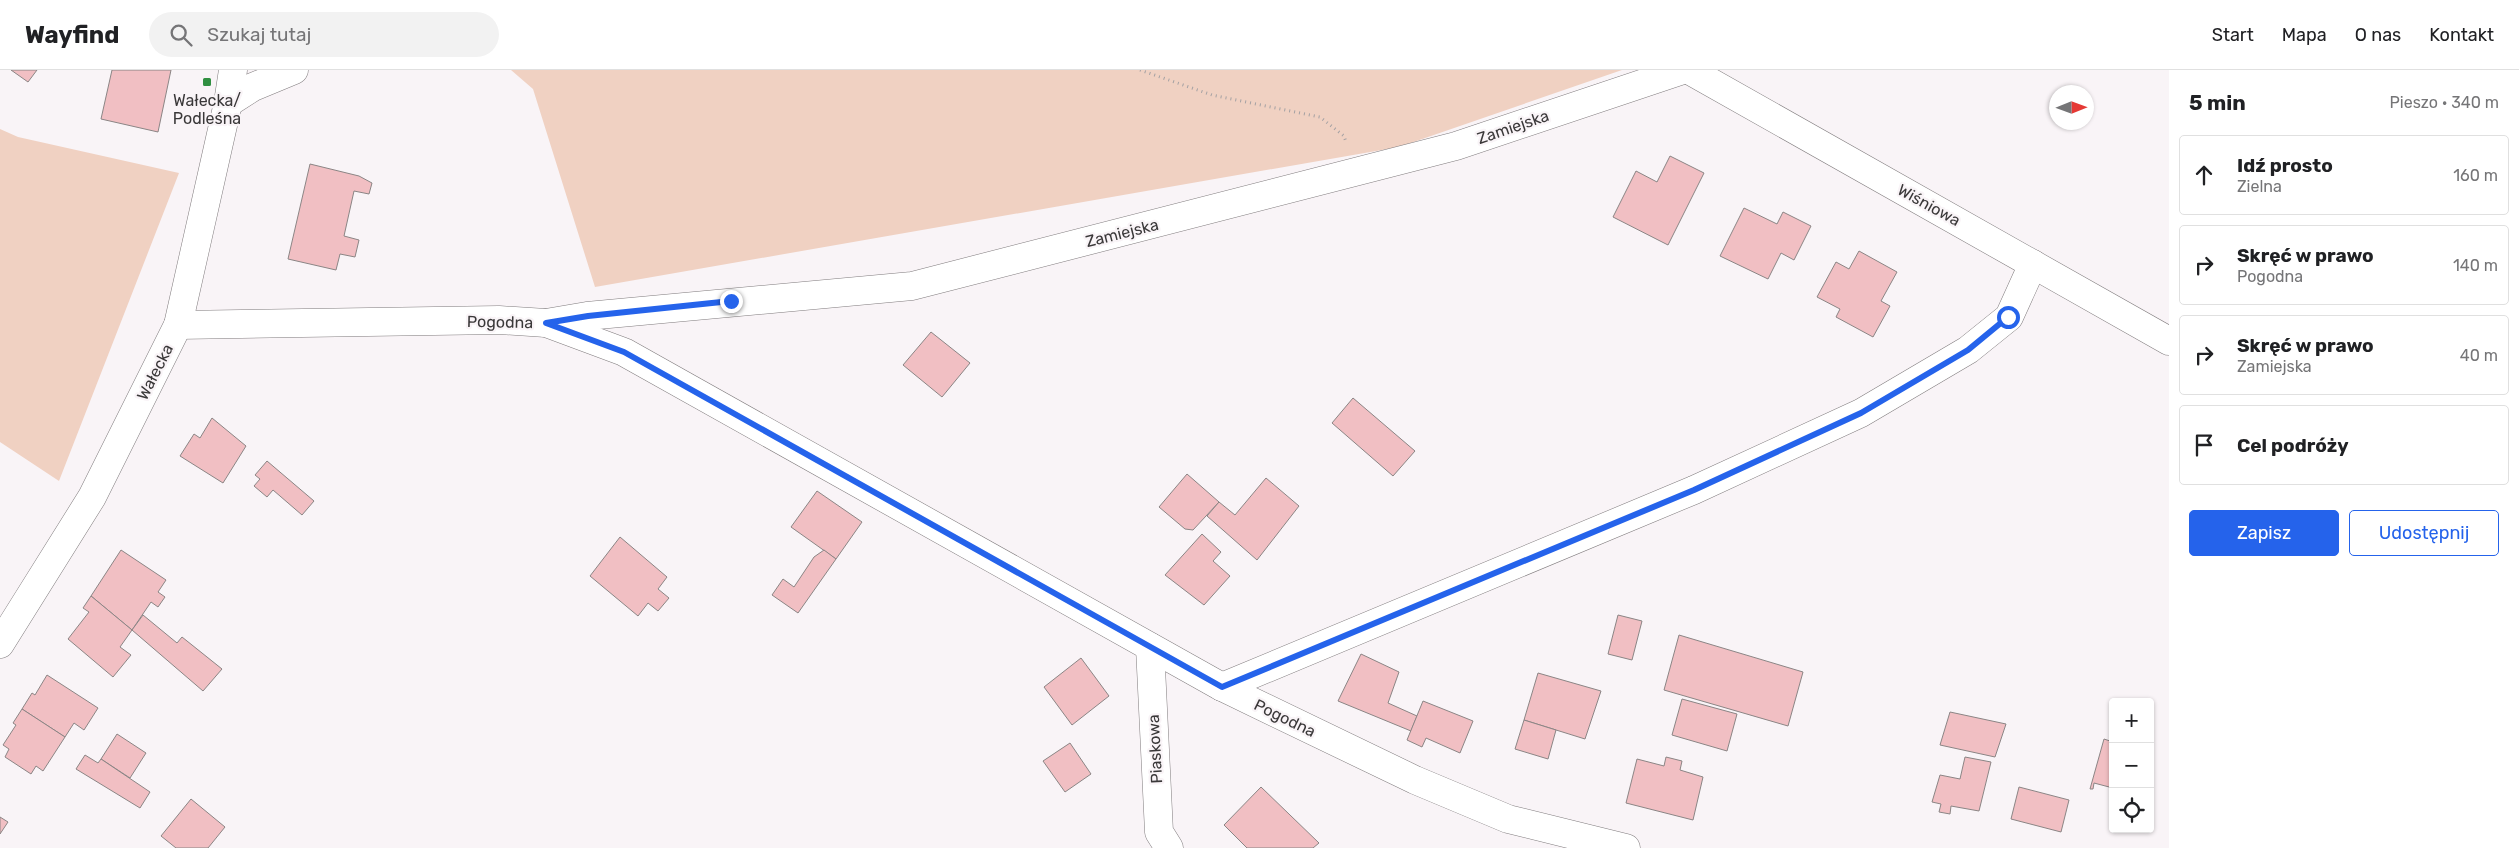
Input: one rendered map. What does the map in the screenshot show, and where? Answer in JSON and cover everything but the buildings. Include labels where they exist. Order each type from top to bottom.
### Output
[{"type":"street","name":"Wałecka","points":[[0,644],[92,497],[178,325],[228,103],[233,70]]},
{"type":"street","points":[[228,103],[253,87],[294,70]]},
{"type":"street","name":"Zamiejska","points":[[546,323],[607,314],[912,286],[1456,146],[1683,70]]},
{"type":"street","name":"Wiśniowa","points":[[1689,70],[2169,341]]},
{"type":"street","points":[[1222,687],[1694,490],[1861,413],[1968,350],[2008,317],[2032,264]]},
{"type":"street","name":"Pogodna","points":[[178,325],[498,320],[546,323],[624,352],[1222,687],[1415,780],[1508,819],[1626,848]]},
{"type":"street","name":"Piaskowa","points":[[1150,647],[1159,832],[1169,848]]},
{"type":"path","points":[[1140,70],[1212,96],[1320,117],[1344,136],[1356,173]]},
{"type":"shaded area","points":[[511,70],[1622,70],[1399,147],[595,287],[533,89]]},
{"type":"shaded area","points":[[0,129],[18,137],[179,173],[59,481],[0,442]]},
{"type":"place","name":"Wałecka/ Podleśna","points":[[207,82]]},
{"type":"route","points":[[731,301],[588,316],[546,323],[624,352],[862,483],[1222,687],[1694,490],[1861,413],[1968,350],[2008,317]]}]
